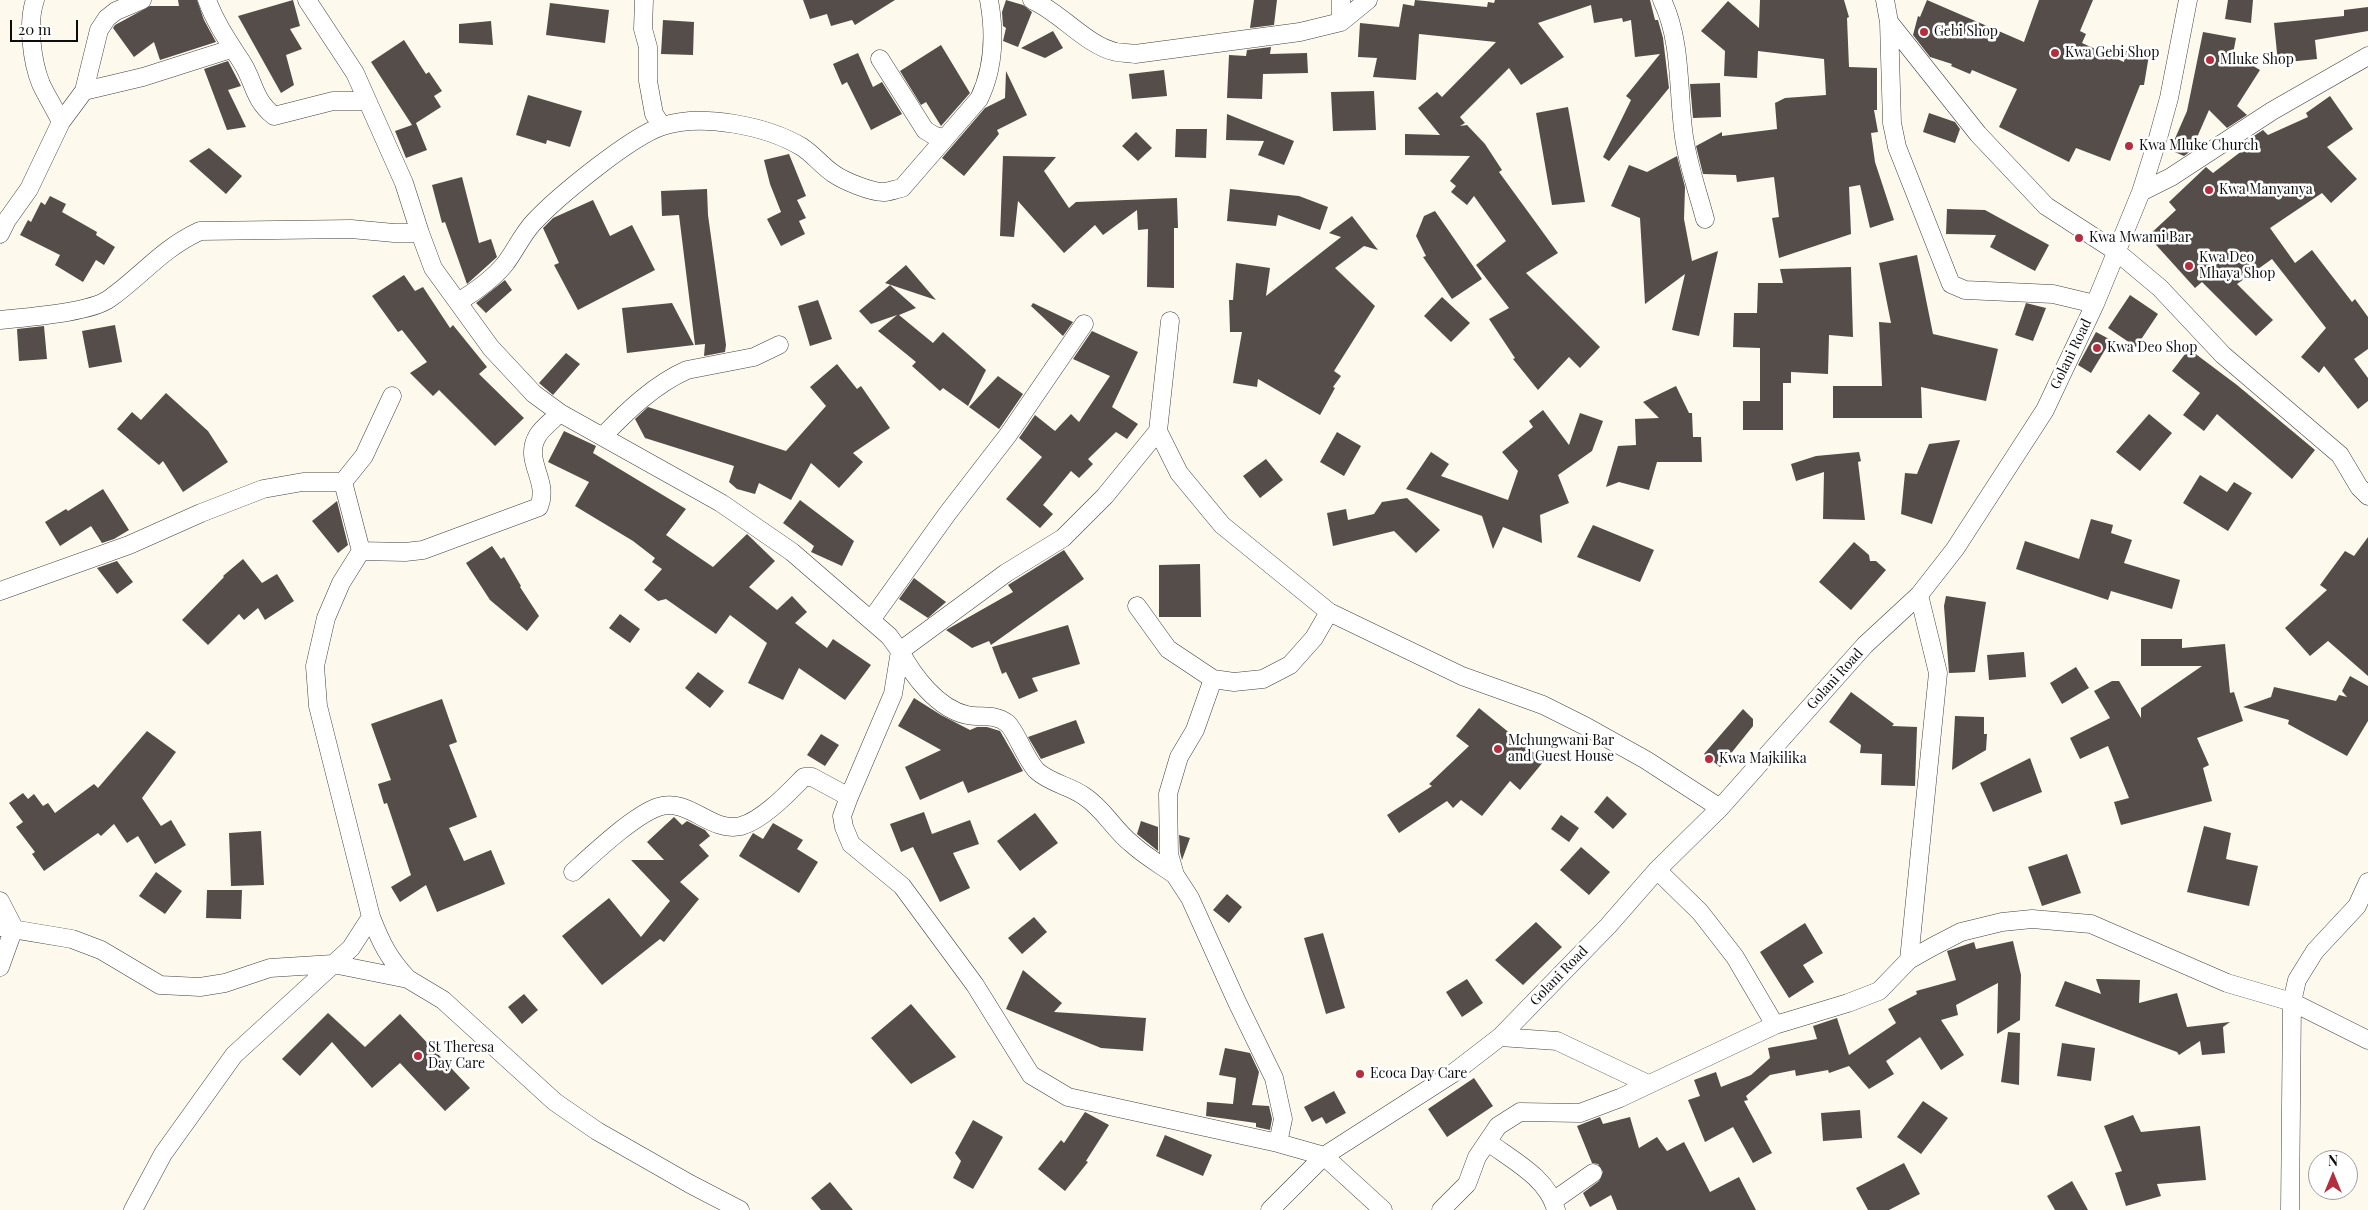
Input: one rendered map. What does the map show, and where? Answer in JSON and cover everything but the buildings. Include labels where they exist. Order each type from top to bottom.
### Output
[{"type":"street","points":[[35,0],[31,13],[32,46],[41,83],[61,122]]},
{"type":"street","points":[[0,234],[7,220],[29,189],[61,122],[84,91],[99,30],[107,18],[116,11],[142,0]]},
{"type":"street","points":[[207,0],[232,49],[242,62],[259,102],[274,116],[333,101],[367,101]]},
{"type":"street","points":[[306,0],[344,55],[367,101],[404,183],[433,268],[492,348],[534,394],[560,412],[721,503],[792,552],[889,636],[914,676],[952,711],[968,715],[995,716],[1008,724],[1021,749],[1038,771],[1082,794],[1102,809],[1132,845],[1175,875]]},
{"type":"street","points":[[644,0],[643,29],[648,47],[648,81],[654,114],[662,126]]},
{"type":"street","points":[[458,302],[487,284],[506,264],[532,224],[572,188],[616,154],[662,126],[680,122],[704,121],[762,129],[802,147],[834,174],[855,184],[883,192],[902,188],[943,138],[979,100],[987,78],[993,38],[989,0]]},
{"type":"street","points":[[1032,0],[1042,4],[1099,44],[1114,52],[1135,54],[1300,32],[1341,22],[1368,0]]},
{"type":"street","points":[[1340,0],[1341,22]]},
{"type":"street","points":[[1662,0],[1671,28],[1679,76],[1686,152],[1705,219]]},
{"type":"street","points":[[1884,0],[1890,22],[1892,123],[1897,147],[1950,284],[1965,290],[2053,294],[2095,304]]},
{"type":"street","name":"Golani Road","points":[[1270,1210],[1324,1156],[1452,1074],[1500,1037],[1608,926],[1657,870],[1720,808],[1865,645],[1919,595],[1955,549],[2045,410],[2095,304],[2141,192],[2169,98],[2188,0]]},
{"type":"street","points":[[1890,22],[1978,134],[2046,206],[2117,252],[2160,288],[2223,355],[2340,455],[2359,487],[2368,496]]},
{"type":"street","points":[[84,91],[143,78],[232,49]]},
{"type":"street","points":[[2141,192],[2171,177],[2272,111],[2368,56]]},
{"type":"street","points":[[880,59],[925,130],[932,135],[943,138]]},
{"type":"street","points":[[0,320],[78,310],[107,301],[178,241],[200,231],[351,229],[394,233],[420,233]]},
{"type":"street","points":[[1170,321],[1158,431],[1179,473],[1222,525],[1329,612],[1462,676],[1543,705],[1585,726],[1646,760],[1720,808]]},
{"type":"street","points":[[871,620],[947,514],[1008,435],[1084,324]]},
{"type":"street","points":[[603,436],[639,402],[678,374],[687,370],[754,357],[779,345]]},
{"type":"street","points":[[343,482],[364,456],[392,396]]},
{"type":"street","points":[[361,551],[405,552],[423,550],[539,507],[543,497],[541,480],[533,465],[534,448],[537,436],[560,412]]},
{"type":"street","points":[[1158,431],[1105,496],[1063,538],[1006,573],[900,651],[893,694],[842,816],[844,826],[851,844],[902,886],[975,985],[1031,1076],[1068,1097],[1278,1143],[1324,1156],[1383,1210]]},
{"type":"street","points":[[0,591],[85,562],[201,513],[264,489],[303,482],[343,482]]},
{"type":"street","points":[[343,482],[361,551],[341,583],[326,618],[315,666],[318,706],[371,917],[380,942],[391,961],[408,979],[443,1000],[555,1102],[597,1131],[740,1210]]},
{"type":"street","points":[[1909,960],[1938,673],[1919,595]]},
{"type":"street","points":[[1137,606],[1168,649],[1213,679],[1234,682],[1263,679],[1290,665],[1314,638],[1329,612]]},
{"type":"street","points":[[1213,679],[1195,730],[1179,757],[1168,794],[1169,854],[1175,875],[1190,898],[1226,979],[1274,1078],[1283,1119],[1278,1143]]},
{"type":"street","points":[[573,872],[640,817],[659,807],[672,806],[688,809],[716,825],[726,827],[743,825],[771,808],[804,777],[812,777],[849,798]]},
{"type":"street","points":[[1657,870],[1700,912],[1735,957],[1775,1025]]},
{"type":"street","points":[[2290,1210],[2292,1002],[2297,980],[2315,951],[2357,906],[2368,882]]},
{"type":"street","points":[[0,901],[7,928],[0,967]]},
{"type":"street","points":[[133,1210],[162,1154],[234,1055],[351,948],[371,917]]},
{"type":"street","points":[[1441,1210],[1467,1184],[1478,1157],[1498,1126],[1520,1112],[1580,1113],[1620,1098],[1775,1025],[1848,1003],[1879,990],[1909,960],[1961,932],[2002,922],[2032,919],[2091,924],[2227,983],[2292,1002],[2368,1042]]},
{"type":"street","points":[[7,928],[72,939],[101,950],[160,985],[200,987],[225,983],[270,968],[333,964],[408,979]]},
{"type":"street","points":[[1500,1037],[1557,1041],[1648,1084]]},
{"type":"street","points":[[1488,1142],[1538,1179],[1555,1205],[1593,1173]]},
{"type":"place","name":"Gebi Shop","points":[[1924,32]]},
{"type":"place","name":"Kwa Gebi Shop","points":[[2055,53]]},
{"type":"place","name":"Mluke Shop","points":[[2210,60]]},
{"type":"place","name":"Kwa Mluke Church","points":[[2129,146]]},
{"type":"place","name":"Kwa Manyanya","points":[[2209,190]]},
{"type":"place","name":"Kwa Mwami Bar","points":[[2079,238]]},
{"type":"place","name":"Kwa Deo Mhaya Shop","points":[[2189,266]]},
{"type":"place","name":"Kwa Deo Shop","points":[[2097,348]]},
{"type":"place","name":"Mchungwani Bar and Guest House","points":[[1498,749]]},
{"type":"place","name":"Kwa Majkilika","points":[[1709,759]]},
{"type":"place","name":"St Theresa Day Care","points":[[418,1056]]},
{"type":"place","name":"Ecoca Day Care","points":[[1360,1074]]}]
